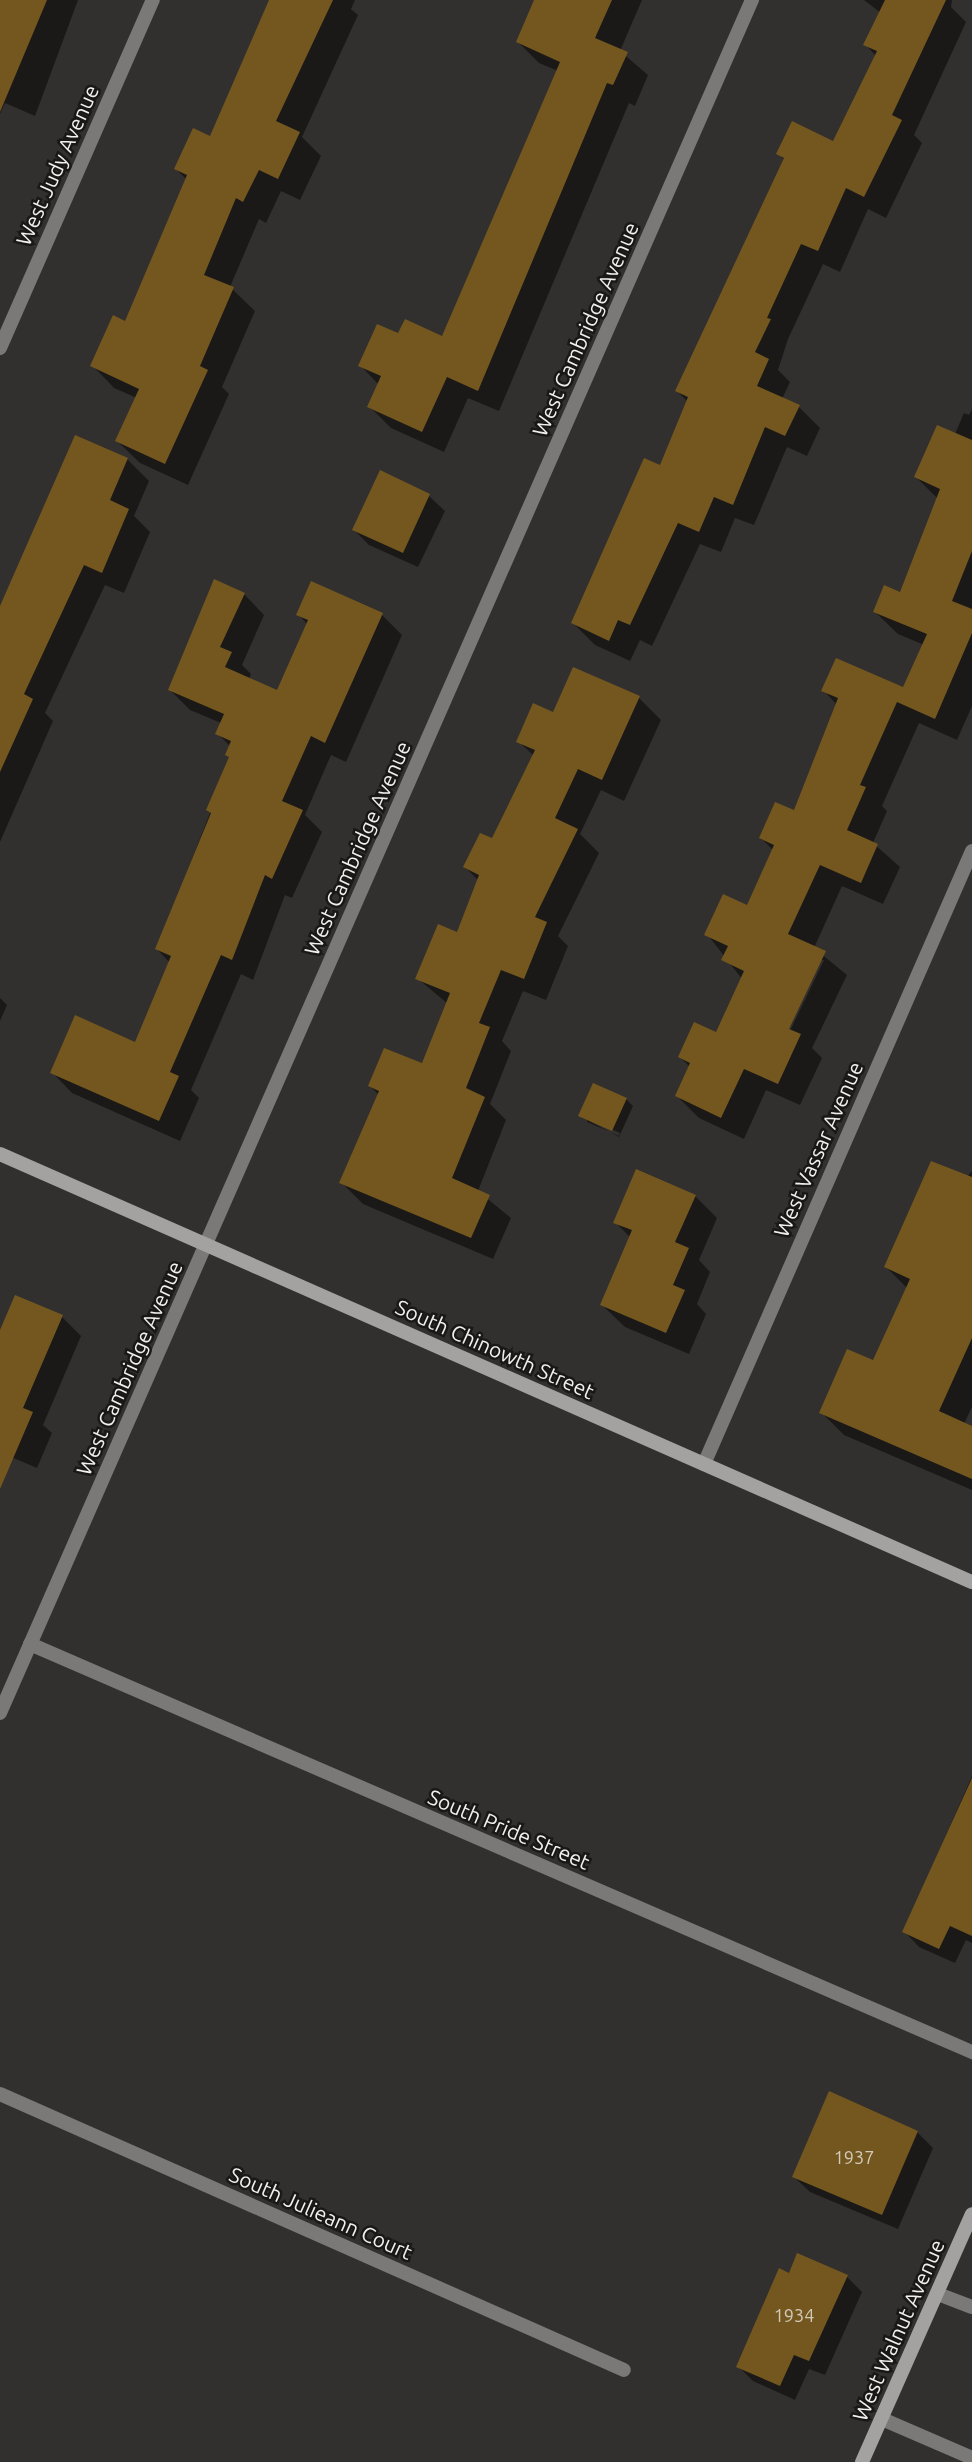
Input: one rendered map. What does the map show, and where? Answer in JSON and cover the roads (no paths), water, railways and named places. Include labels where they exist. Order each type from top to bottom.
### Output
[{"type":"street","name":"West Judy Avenue","points":[[0,348],[153,0]]},
{"type":"street","name":"West Cambridge Avenue","points":[[0,1713],[752,0]]},
{"type":"street","name":"West Vassar Avenue","points":[[704,1464],[972,851]]},
{"type":"street","name":"South Chinowth Street","points":[[0,1154],[972,1582]]},
{"type":"street","name":"South Pride Street","points":[[30,1644],[972,2052]]},
{"type":"street","name":"South Julieann Court","points":[[0,2094],[624,2370]]},
{"type":"street","name":"West Walnut Avenue","points":[[862,2462],[972,2214]]},
{"type":"street","points":[[938,2294],[972,2307]]},
{"type":"street","points":[[881,2419],[972,2458]]}]
